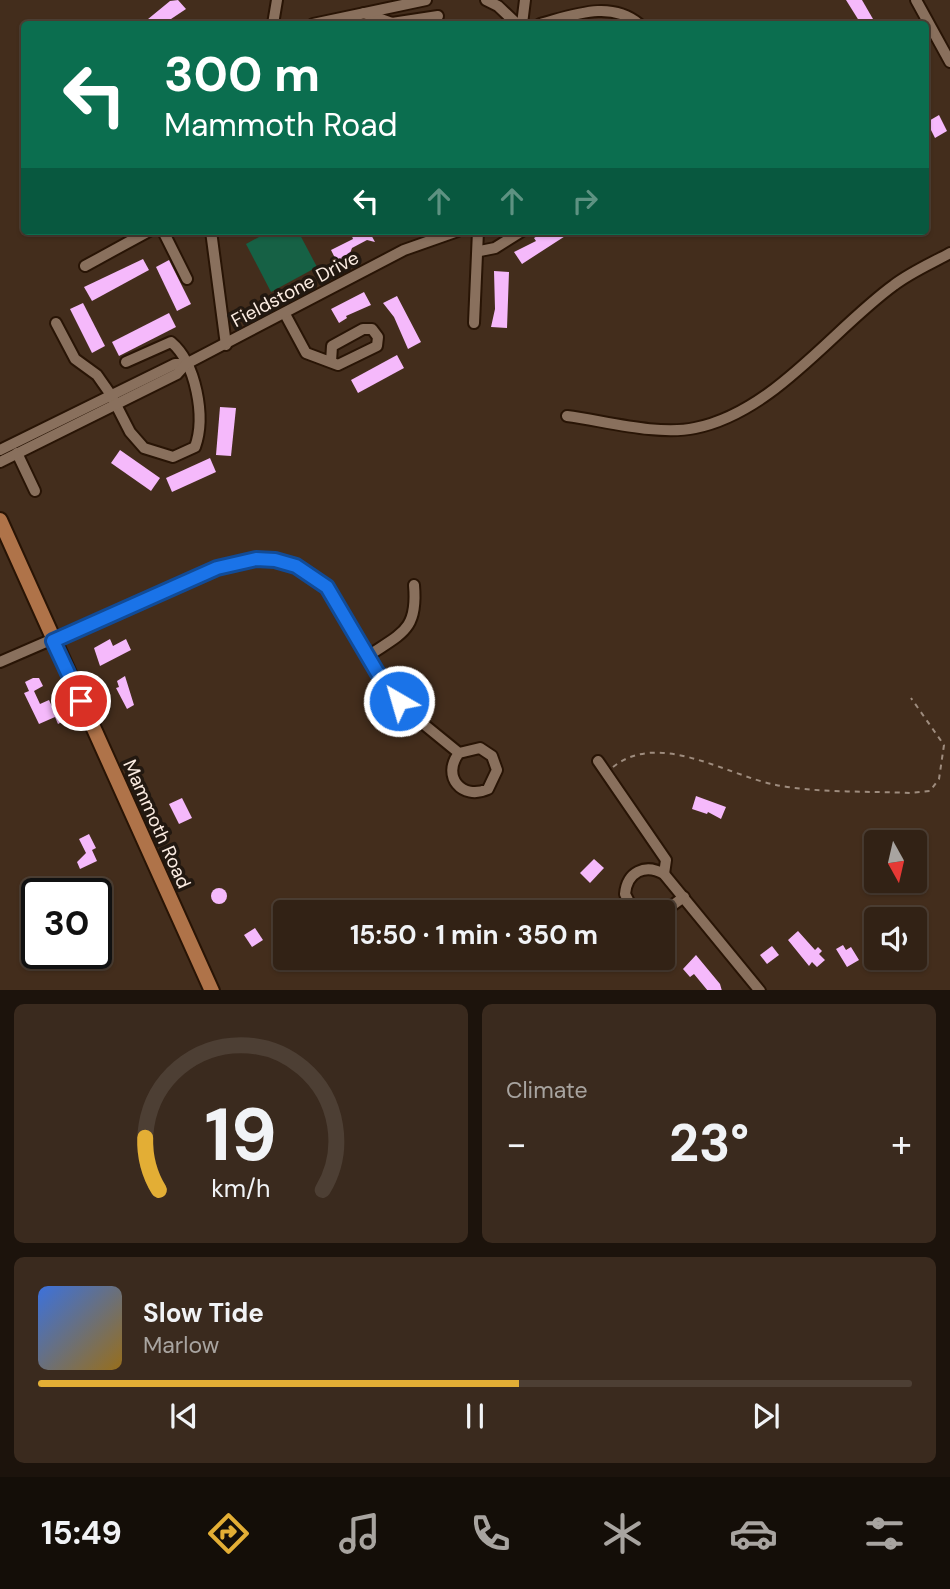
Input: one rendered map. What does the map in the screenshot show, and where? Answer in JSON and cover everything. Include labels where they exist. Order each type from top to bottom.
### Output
[{"type":"main road","name":"Mammoth Road","points":[[0,520],[212,990]]},
{"type":"street","points":[[274,21],[277,0]]},
{"type":"street","points":[[345,21],[366,19],[421,0]]},
{"type":"street","points":[[486,0],[516,21]]},
{"type":"street","points":[[520,21],[525,0]]},
{"type":"street","points":[[916,0],[928,21]]},
{"type":"street","points":[[551,21],[600,7],[629,15],[636,21]]},
{"type":"street","points":[[405,21],[438,16]]},
{"type":"street","points":[[929,24],[950,62]]},
{"type":"street","points":[[85,266],[142,235]]},
{"type":"street","points":[[165,235],[187,279]]},
{"type":"street","name":"Fieldstone Drive","points":[[212,235],[226,345]]},
{"type":"street","name":"Fieldstone Drive","points":[[0,461],[175,364],[186,364],[226,345],[404,250],[440,235]]},
{"type":"street","points":[[474,323],[480,251],[478,235]]},
{"type":"street","points":[[480,251],[495,248],[516,235]]},
{"type":"street","points":[[567,416],[672,430],[720,421],[762,395],[815,356],[895,283],[950,253]]},
{"type":"street","points":[[285,314],[306,353],[331,362]]},
{"type":"street","points":[[56,323],[75,359],[97,375],[114,399],[130,432],[145,447],[173,457],[195,447],[199,436],[195,385],[180,350],[171,342],[126,362]]},
{"type":"street","name":"Fieldstone Drive","points":[[0,450],[114,399]]},
{"type":"street","points":[[17,453],[35,491]]},
{"type":"street","points":[[0,662],[217,568],[256,559],[296,566],[327,587],[368,656],[399,701],[459,753]]},
{"type":"street","points":[[368,656],[405,631],[413,621],[416,606],[414,584]]},
{"type":"street","points":[[480,748],[492,756],[497,770],[488,789],[473,793],[459,788],[454,782],[451,767],[459,753],[480,748]]},
{"type":"street","points":[[598,761],[666,860],[664,874]]},
{"type":"street","points":[[628,900],[625,894],[629,879],[641,870],[657,870],[664,874],[760,990]]},
{"type":"street","points":[[675,903],[684,897]]},
{"type":"path","points":[[606,771],[628,754],[683,755],[722,770],[778,786],[911,793],[930,791],[939,779],[944,745],[912,698]]},
{"type":"green space","points":[[263,235],[300,235],[317,267],[271,292],[246,244]]},
{"type":"building","points":[[178,0],[186,9],[171,19],[173,21],[146,21],[170,1]]},
{"type":"building","points":[[846,0],[862,0],[873,19],[859,21]]},
{"type":"building","points":[[939,115],[947,131],[935,138],[929,121]]},
{"type":"building","points":[[352,235],[371,235],[375,242],[367,240],[352,248],[349,256],[337,262],[331,250],[353,239]]},
{"type":"building","points":[[539,235],[567,235],[522,264],[514,252],[536,241],[534,238]]},
{"type":"building","points":[[143,259],[149,270],[92,301],[84,287]]},
{"type":"building","points":[[169,260],[191,304],[177,311],[156,267]]},
{"type":"building","points":[[494,271],[509,272],[507,328],[491,327],[495,309]]},
{"type":"building","points":[[364,292],[371,305],[346,316],[347,318],[339,323],[331,309]]},
{"type":"building","points":[[397,296],[421,342],[408,349],[394,317],[383,303]]},
{"type":"building","points":[[83,303],[105,346],[92,353],[70,309]]},
{"type":"building","points":[[169,313],[176,327],[119,356],[112,342]]},
{"type":"building","points":[[397,355],[404,368],[358,393],[351,380]]},
{"type":"building","points":[[220,407],[236,408],[231,456],[216,455]]},
{"type":"building","points":[[120,450],[160,478],[151,491],[111,463]]},
{"type":"building","points":[[210,458],[216,472],[172,492],[166,478]]},
{"type":"building","points":[[110,639],[113,646],[126,639],[131,650],[100,666],[94,648]]},
{"type":"building","points":[[125,676],[134,705],[127,709],[116,688],[119,687],[117,681]]},
{"type":"building","points":[[39,678],[43,686],[34,691],[40,704],[49,700],[56,715],[67,710],[71,717],[58,724],[55,717],[39,724],[24,693],[29,691],[25,682]]},
{"type":"building","points":[[696,796],[726,807],[721,819],[708,812],[707,814],[692,809]]},
{"type":"building","points":[[182,798],[192,818],[179,824],[169,804]]},
{"type":"building","points":[[89,834],[96,848],[92,850],[97,861],[80,869],[77,862],[86,853],[79,839]]},
{"type":"building","points":[[594,859],[604,868],[590,883],[580,873]]},
{"type":"building","points":[[216,888],[222,888],[227,896],[225,902],[216,904],[211,899],[211,893]]},
{"type":"building","points":[[255,928],[263,940],[252,947],[244,935]]},
{"type":"building","points":[[798,931],[815,950],[818,947],[822,951],[819,954],[825,960],[817,967],[812,962],[809,966],[788,940]]},
{"type":"building","points":[[843,945],[846,950],[851,947],[859,960],[847,967],[836,949]]},
{"type":"building","points":[[772,946],[779,955],[767,964],[760,955]]},
{"type":"building","points":[[696,955],[720,984],[722,990],[707,990],[694,974],[690,977],[683,969]]},
{"type":"route","points":[[81,701],[53,641],[217,568],[256,559],[275,560],[296,566],[327,587],[377,672],[399,701]]}]
